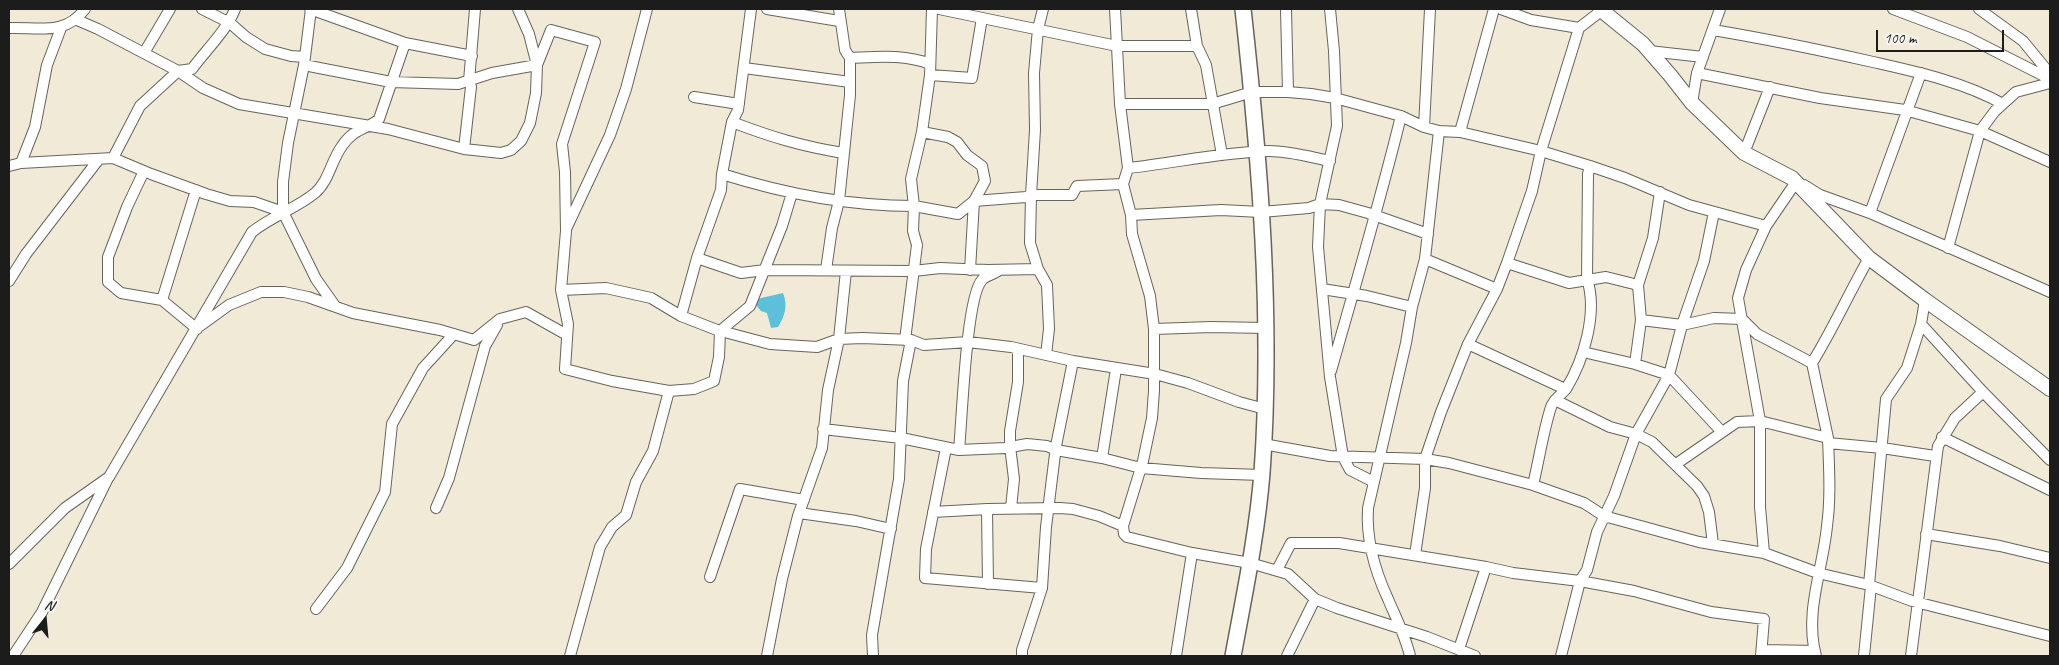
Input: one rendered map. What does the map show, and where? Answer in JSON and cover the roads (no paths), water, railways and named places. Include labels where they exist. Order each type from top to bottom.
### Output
[{"type":"main road","points":[[1233,656],[1250,563],[1262,475],[1265,409],[1266,328],[1261,212],[1252,92],[1243,9]]},
{"type":"street","points":[[9,28],[61,28],[76,20],[85,9]]},
{"type":"street","points":[[144,53],[170,9]]},
{"type":"street","points":[[202,9],[230,22],[246,37],[265,48],[305,61],[391,82],[458,84],[492,73],[537,65]]},
{"type":"street","points":[[113,158],[140,106],[178,71],[192,69],[219,33],[230,22],[235,9]]},
{"type":"street","points":[[334,306],[299,248],[283,212],[283,182],[288,143],[305,61],[311,9],[405,43],[472,56]]},
{"type":"street","points":[[464,149],[471,87],[469,81],[475,9]]},
{"type":"street","points":[[76,20],[98,29],[178,71],[203,88],[239,104],[388,129],[464,149],[501,153],[511,150],[522,142],[530,123],[535,100],[537,65],[530,34],[518,9]]},
{"type":"street","points":[[566,231],[610,135],[626,89],[647,9]]},
{"type":"street","points":[[681,316],[697,258],[721,190],[722,174],[732,122],[739,104],[750,9]]},
{"type":"street","points":[[767,9],[839,21]]},
{"type":"street","points":[[826,270],[832,228],[839,201],[850,95],[850,58],[845,50],[839,21],[839,9]]},
{"type":"street","points":[[873,656],[872,635],[899,478],[902,381],[917,245],[913,231],[914,206],[911,179],[922,132],[930,75],[932,9]]},
{"type":"street","points":[[939,9],[1117,46],[1197,46]]},
{"type":"street","points":[[1044,9],[1038,29],[1034,73],[1035,130],[1030,243],[1038,269],[1047,285],[1049,329],[1046,356]]},
{"type":"street","points":[[1114,9],[1120,104],[1128,168],[1123,184],[1131,215],[1132,234],[1150,296],[1154,329],[1155,374],[1152,418],[1141,468],[1123,526],[1124,534],[1127,537],[1192,553],[1250,563],[1277,570],[1288,574],[1315,599],[1475,656]]},
{"type":"street","points":[[1191,9],[1197,46],[1206,65],[1222,155]]},
{"type":"street","points":[[1286,9],[1288,92]]},
{"type":"street","points":[[1330,9],[1337,126],[1320,204],[1318,247],[1330,377],[1343,457],[1350,470],[1374,482]]},
{"type":"street","points":[[1424,127],[1430,9]]},
{"type":"street","points":[[1460,132],[1494,9]]},
{"type":"street","points":[[1502,9],[1525,13],[1579,28]]},
{"type":"street","points":[[1692,103],[1697,73],[1720,9]]},
{"type":"street","points":[[1893,9],[1967,37],[2050,79]]},
{"type":"street","points":[[1979,9],[2023,41],[2050,74]]},
{"type":"street","points":[[1415,555],[1425,488],[1425,459],[1440,412],[1468,344],[1497,289],[1508,263],[1532,192],[1542,151],[1579,28],[1600,10],[1650,51],[1692,103],[1744,153],[1820,195],[1870,214],[2050,292]]},
{"type":"street","points":[[930,75],[972,78],[982,18]]},
{"type":"street","points":[[21,163],[35,127],[47,65],[61,28]]},
{"type":"street","points":[[537,65],[551,30],[595,42],[562,144],[565,172],[566,231],[561,290],[568,324],[565,369],[612,381],[669,390],[694,389],[714,381],[719,357],[720,331],[750,306],[782,226],[792,193]]},
{"type":"street","points":[[1713,30],[1768,39],[1921,73],[1985,94],[2003,104]]},
{"type":"street","points":[[13,656],[42,612],[109,477],[252,232],[266,220],[315,193],[324,182],[340,148],[350,136],[379,119],[405,43]]},
{"type":"street","points":[[1650,51],[1704,57]]},
{"type":"street","points":[[850,58],[883,56],[913,58],[930,64]]},
{"type":"street","points":[[744,68],[850,82]]},
{"type":"street","points":[[1697,73],[1820,98],[1909,111],[1980,131],[2050,162]]},
{"type":"street","points":[[1870,214],[1909,111],[1921,73]]},
{"type":"street","points":[[1948,248],[1980,131],[2016,92],[2050,84]]},
{"type":"street","points":[[1744,153],[1770,87]]},
{"type":"street","points":[[1120,104],[1212,104],[1252,92],[1288,92],[1335,98],[1401,116],[1424,127],[1439,131],[1460,132],[1542,151],[1590,166],[1689,205],[1766,226]]},
{"type":"street","points":[[694,97],[739,104]]},
{"type":"street","points":[[1330,377],[1376,217],[1401,116]]},
{"type":"street","points":[[732,122],[779,140],[843,153]]},
{"type":"street","points":[[1410,656],[1403,631],[1387,596],[1370,548],[1367,521],[1368,508],[1406,343],[1412,307],[1425,259],[1439,131]]},
{"type":"street","points":[[722,174],[764,187],[807,197],[864,205],[914,206],[958,214],[974,201],[985,181],[982,166],[967,155],[957,142],[948,137],[922,132]]},
{"type":"street","points":[[1128,168],[1222,155],[1270,151],[1295,154],[1330,162]]},
{"type":"street","points":[[9,166],[21,163],[113,158],[144,171],[230,201],[254,202],[283,212]]},
{"type":"street","points":[[9,281],[26,254],[99,159]]},
{"type":"street","points":[[1533,485],[1552,405],[1565,389],[1588,338],[1591,291],[1587,279],[1588,174],[1590,166]]},
{"type":"street","points":[[144,171],[127,207],[108,257],[108,282],[121,293],[162,300],[197,329]]},
{"type":"street","points":[[1764,553],[1760,507],[1760,420],[1738,298],[1746,270],[1766,226],[1794,180]]},
{"type":"street","points":[[1794,180],[1869,258],[2050,389]]},
{"type":"street","points":[[974,201],[1031,195],[1072,195],[1077,186],[1123,184]]},
{"type":"street","points":[[162,300],[196,190]]},
{"type":"street","points":[[1635,364],[1640,320],[1638,285],[1653,238],[1660,192]]},
{"type":"street","points":[[970,270],[974,201]]},
{"type":"street","points":[[1131,215],[1221,210],[1261,212],[1309,208],[1320,204],[1339,205],[1428,234]]},
{"type":"street","points":[[1561,656],[1580,581],[1587,570],[1597,532],[1636,434],[1669,374],[1682,325],[1704,262],[1714,212]]},
{"type":"street","points":[[697,258],[742,273],[765,270],[914,271],[940,268],[970,270],[1038,269]]},
{"type":"street","points":[[1277,570],[1291,543],[1339,543],[1486,567],[1513,574],[1580,581],[1634,591],[1711,612],[1764,619],[1762,653],[1815,654],[1813,632],[1818,573],[1828,526],[1828,440],[1812,363],[1830,334],[1869,258]]},
{"type":"street","points":[[1425,259],[1497,289]]},
{"type":"street","points":[[1508,263],[1569,282],[1606,277],[1638,285]]},
{"type":"street","points":[[959,450],[973,300],[981,280],[1000,270]]},
{"type":"street","points":[[767,656],[782,579],[799,513],[822,448],[828,390],[838,339],[846,271]]},
{"type":"street","points":[[561,290],[606,288],[651,298],[681,316],[720,331],[770,344],[817,347],[838,339],[862,338],[908,340],[924,346],[968,342],[1116,369],[1155,374],[1188,383],[1238,402],[1265,409]]},
{"type":"street","points":[[1322,289],[1353,293],[1412,307]]},
{"type":"street","points":[[197,329],[228,305],[261,292],[287,292],[308,297],[353,313],[440,330],[474,340],[500,319],[526,312],[567,335]]},
{"type":"street","points":[[1864,656],[1886,399],[1907,368],[1921,324],[1925,300]]},
{"type":"street","points":[[1640,320],[1682,325],[1714,318],[1742,319],[1757,334],[1812,363]]},
{"type":"street","points":[[436,508],[449,478],[485,346],[500,319]]},
{"type":"street","points":[[1921,324],[1983,392],[2050,460]]},
{"type":"street","points":[[1154,329],[1266,328]]},
{"type":"street","points":[[316,609],[348,568],[385,492],[392,424],[423,368],[454,334]]},
{"type":"street","points":[[1468,344],[1565,389]]},
{"type":"street","points":[[1011,508],[1014,479],[1010,431],[1018,382],[1018,350]]},
{"type":"street","points":[[1583,352],[1669,374],[1722,432]]},
{"type":"street","points":[[1022,656],[1022,650],[1042,588],[1048,509],[1056,450],[1073,361]]},
{"type":"street","points":[[1102,458],[1116,369]]},
{"type":"street","points":[[570,656],[600,547],[612,527],[626,515],[636,482],[653,451],[669,390]]},
{"type":"street","points":[[1910,656],[1935,456],[1942,437],[1963,409],[1983,392]]},
{"type":"street","points":[[1555,400],[1610,427],[1636,434],[1652,442],[1676,464],[1704,496],[1709,512],[1713,544]]},
{"type":"street","points":[[1676,464],[1737,422],[1760,420],[1828,440],[1935,456]]},
{"type":"street","points":[[823,429],[901,438],[959,450],[1005,448],[1028,444],[1046,446],[1056,450],[1102,458],[1141,468],[1201,473],[1262,475]]},
{"type":"street","points":[[1942,437],[2050,490]]},
{"type":"street","points":[[1263,444],[1316,455],[1425,459],[1449,463],[1533,485],[1584,503],[1604,516],[1699,542],[1764,553],[1818,573],[1870,586],[1918,602],[2050,636]]},
{"type":"street","points":[[946,448],[926,549],[925,578],[1042,588]]},
{"type":"street","points":[[9,564],[65,508],[109,477]]},
{"type":"street","points":[[710,577],[740,489],[804,500]]},
{"type":"street","points":[[933,512],[1011,508],[1073,509],[1123,526]]},
{"type":"street","points":[[987,509],[988,584]]},
{"type":"street","points":[[799,513],[856,521],[891,529]]},
{"type":"street","points":[[1926,534],[2000,546],[2050,558]]},
{"type":"street","points":[[1176,656],[1192,553]]},
{"type":"street","points":[[1459,649],[1486,567]]},
{"type":"street","points":[[1287,656],[1315,599]]},
{"type":"water","points":[[783,293],[785,302],[784,315],[778,327],[771,328],[767,313],[761,311],[755,304],[757,299]]}]
